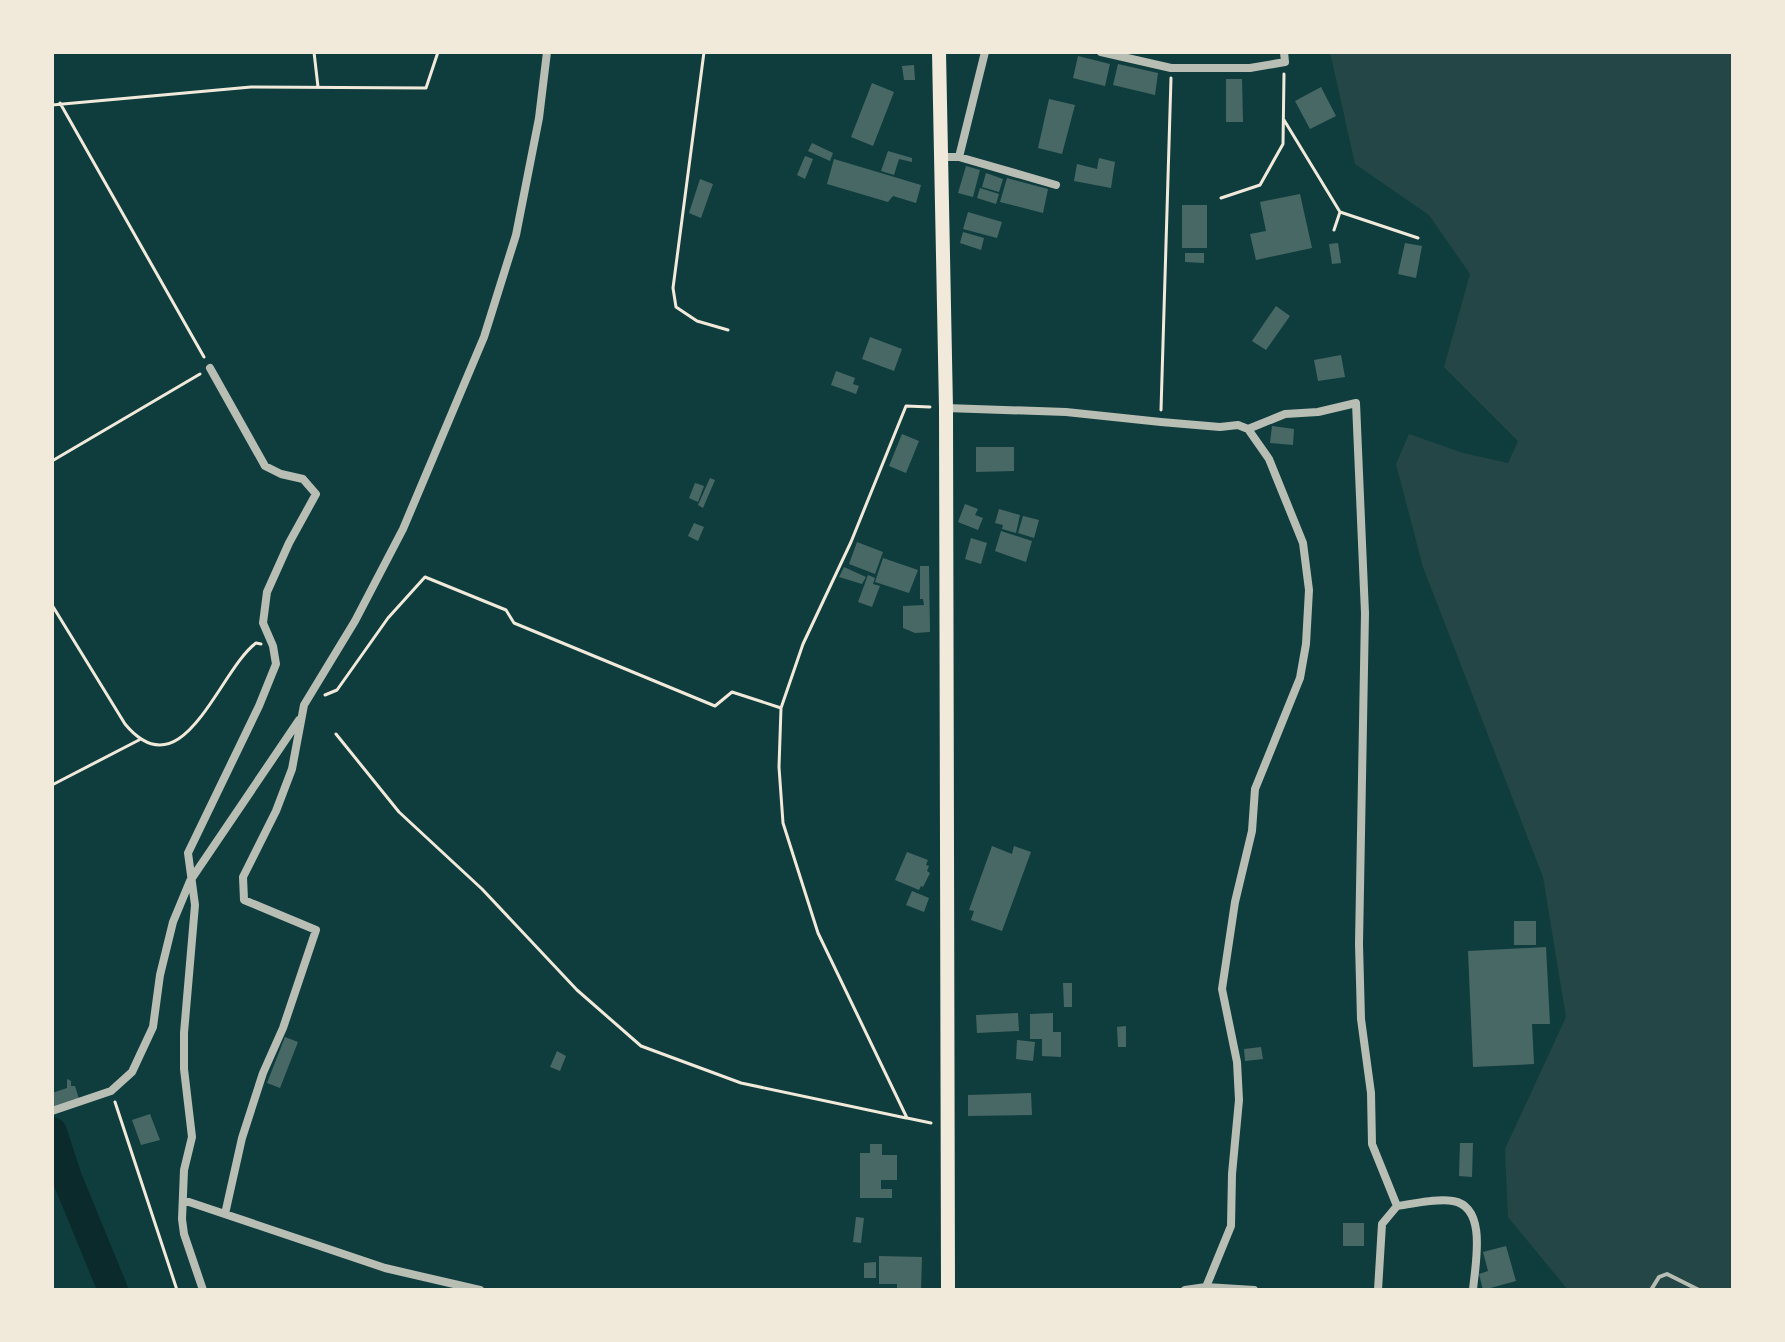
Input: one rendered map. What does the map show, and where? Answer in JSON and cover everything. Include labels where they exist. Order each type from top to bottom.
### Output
[{"type":"highway","points":[[939,52],[946,408],[948,1290]]},
{"type":"street","points":[[225,1214],[235,1165],[258,1086],[283,1028],[316,930],[244,900],[243,877],[276,811],[292,769],[304,705],[355,621],[403,529],[484,337],[516,235],[539,118],[547,52]]},
{"type":"street","points":[[959,157],[985,52]]},
{"type":"street","points":[[1101,52],[1171,68],[1250,68],[1284,57]]},
{"type":"street","points":[[1156,64],[1157,52]]},
{"type":"street","points":[[940,157],[959,157],[1056,185]]},
{"type":"street","points":[[203,1290],[184,1234],[184,1170],[192,1137],[184,1069],[185,1018],[195,905],[188,853],[276,664],[273,646],[263,623],[267,592],[316,494],[303,479],[265,466],[210,368]]},
{"type":"street","points":[[1248,429],[1285,414],[1318,412],[1356,403],[1365,613],[1359,944],[1361,1019],[1371,1093],[1372,1144],[1397,1206]]},
{"type":"street","points":[[946,408],[1066,412],[1220,427],[1238,425],[1248,429],[1269,459],[1303,543],[1309,590],[1306,644],[1300,678],[1255,789],[1252,831],[1235,902],[1222,989],[1237,1062],[1239,1100],[1231,1226],[1206,1287]]},
{"type":"street","points":[[52,1111],[111,1091],[132,1072],[153,1027],[160,975],[173,922],[190,881],[302,716]]},
{"type":"street","points":[[183,1200],[385,1268],[480,1290]]},
{"type":"street","points":[[1378,1290],[1382,1224],[1397,1206],[1453,1201],[1472,1212],[1477,1224],[1473,1290]]},
{"type":"street","points":[[1185,1290],[1206,1287],[1254,1290]]},
{"type":"lane","points":[[1651,1290],[1659,1277],[1667,1274],[1699,1290]]},
{"type":"path","points":[[314,52],[318,87]]},
{"type":"path","points":[[52,105],[251,87],[426,88],[438,52]]},
{"type":"path","points":[[704,52],[673,288],[676,307],[697,321],[728,330]]},
{"type":"path","points":[[816,52],[827,52]]},
{"type":"path","points":[[1221,198],[1260,185],[1283,144],[1284,57]]},
{"type":"path","points":[[1161,422],[1171,68]]},
{"type":"path","points":[[52,461],[210,368],[60,103]]},
{"type":"path","points":[[1284,120],[1340,212],[1418,238]]},
{"type":"path","points":[[1334,230],[1340,212]]},
{"type":"path","points":[[907,1118],[818,933],[783,823],[779,767],[781,708],[803,644],[851,542],[906,406],[946,408]]},
{"type":"path","points":[[304,705],[337,690],[388,618],[425,577],[506,610],[514,623],[715,706],[732,692],[781,708]]},
{"type":"path","points":[[52,605],[92,673],[139,740],[162,746],[185,735],[211,705],[243,652],[256,643],[273,646]]},
{"type":"path","points":[[336,734],[399,812],[482,889],[577,990],[641,1046],[741,1083],[946,1125]]},
{"type":"path","points":[[52,785],[139,740]]},
{"type":"path","points":[[111,1091],[177,1290]]},
{"type":"shaded area","points":[[1330,52],[1733,52],[1733,1290],[1568,1290],[1508,1217],[1505,1149],[1566,1017],[1543,877],[1423,567],[1396,464],[1409,434],[1463,453],[1508,463],[1518,441],[1444,367],[1470,274],[1429,215],[1355,164]]},
{"type":"building","points":[[1078,56],[1110,64],[1105,86],[1073,78]]},
{"type":"building","points":[[1118,64],[1158,73],[1155,95],[1113,85]]},
{"type":"building","points":[[914,65],[915,80],[904,80],[902,66]]},
{"type":"building","points":[[1226,79],[1242,79],[1243,122],[1226,122]]},
{"type":"building","points":[[872,83],[894,92],[873,146],[851,137]]},
{"type":"building","points":[[1321,87],[1336,116],[1310,129],[1295,101]]},
{"type":"building","points":[[1049,99],[1075,105],[1062,154],[1038,148]]},
{"type":"building","points":[[812,143],[833,153],[830,161],[808,151]]},
{"type":"building","points":[[888,151],[912,158],[912,162],[899,159],[894,175],[881,171]]},
{"type":"building","points":[[805,156],[813,159],[805,179],[797,175]]},
{"type":"building","points":[[1099,158],[1115,162],[1111,188],[1074,181],[1077,164],[1097,169]]},
{"type":"building","points":[[834,159],[921,185],[916,203],[893,196],[888,202],[827,184]]},
{"type":"building","points":[[966,166],[980,170],[973,197],[958,193]]},
{"type":"building","points":[[986,173],[1003,179],[999,192],[982,187]]},
{"type":"building","points":[[1007,178],[1048,189],[1043,213],[1000,202]]},
{"type":"building","points":[[700,179],[713,184],[701,218],[689,213]]},
{"type":"building","points":[[980,188],[999,194],[996,204],[977,198]]},
{"type":"building","points":[[1300,194],[1312,248],[1256,260],[1250,234],[1266,231],[1260,202]]},
{"type":"building","points":[[1182,205],[1207,205],[1207,248],[1182,248]]},
{"type":"building","points":[[968,212],[1002,222],[997,238],[963,229]]},
{"type":"building","points":[[963,232],[984,238],[981,250],[960,243]]},
{"type":"building","points":[[1338,243],[1341,263],[1332,264],[1329,244]]},
{"type":"building","points":[[1405,243],[1422,246],[1416,278],[1398,274]]},
{"type":"building","points":[[1185,253],[1204,253],[1204,263],[1185,262]]},
{"type":"building","points":[[1276,306],[1290,316],[1266,350],[1252,341]]},
{"type":"building","points":[[870,337],[902,349],[894,371],[862,359]]},
{"type":"building","points":[[1341,355],[1345,377],[1318,381],[1314,360]]},
{"type":"building","points":[[836,371],[855,378],[853,384],[859,386],[856,394],[831,385]]},
{"type":"building","points":[[1272,426],[1294,429],[1293,445],[1270,443]]},
{"type":"building","points":[[902,434],[919,441],[906,473],[889,466]]},
{"type":"building","points":[[976,447],[1014,447],[1014,471],[976,472]]},
{"type":"building","points":[[710,478],[715,480],[703,508],[698,505]]},
{"type":"building","points":[[695,483],[704,486],[698,502],[689,498]]},
{"type":"building","points":[[965,504],[978,509],[975,515],[983,518],[978,530],[958,522]]},
{"type":"building","points":[[999,509],[1020,515],[1016,533],[1002,529],[1003,525],[995,523]]},
{"type":"building","points":[[1023,516],[1039,520],[1034,538],[1018,533]]},
{"type":"building","points":[[694,523],[704,527],[698,541],[688,536]]},
{"type":"building","points":[[1001,531],[1032,541],[1026,562],[995,551]]},
{"type":"building","points":[[971,538],[987,543],[981,564],[965,559]]},
{"type":"building","points":[[857,542],[883,552],[875,574],[849,564]]},
{"type":"building","points":[[883,558],[918,570],[909,593],[875,582]]},
{"type":"building","points":[[920,566],[929,566],[930,632],[915,633],[903,628],[903,606],[924,605],[923,599],[920,599]]},
{"type":"building","points":[[844,567],[866,577],[862,584],[839,577]]},
{"type":"building","points":[[868,575],[875,578],[873,584],[880,586],[872,607],[858,602]]},
{"type":"building","points":[[992,846],[1012,854],[1014,846],[1031,852],[1002,931],[971,920],[974,911],[969,910]]},
{"type":"building","points":[[907,852],[928,860],[926,865],[930,873],[919,890],[895,880]]},
{"type":"building","points":[[912,891],[929,898],[924,912],[906,905]]},
{"type":"building","points":[[1514,921],[1536,921],[1536,945],[1514,945]]},
{"type":"building","points":[[1546,947],[1550,1024],[1532,1024],[1534,1064],[1473,1067],[1468,951]]},
{"type":"building","points":[[1063,983],[1072,983],[1072,1007],[1064,1007]]},
{"type":"building","points":[[1018,1013],[1019,1031],[977,1033],[976,1015]]},
{"type":"building","points":[[1053,1013],[1053,1032],[1061,1032],[1061,1057],[1042,1056],[1042,1039],[1030,1039],[1030,1014]]},
{"type":"building","points":[[1126,1026],[1126,1047],[1118,1047],[1117,1027]]},
{"type":"building","points":[[285,1037],[298,1042],[280,1088],[267,1083]]},
{"type":"building","points":[[1017,1040],[1035,1042],[1033,1061],[1016,1059]]},
{"type":"building","points":[[1261,1047],[1263,1059],[1245,1061],[1244,1049]]},
{"type":"building","points":[[557,1051],[566,1056],[560,1071],[550,1067]]},
{"type":"building","points":[[67,1079],[71,1081],[71,1086],[75,1086],[79,1099],[52,1109],[52,1093],[67,1088]]},
{"type":"building","points":[[1031,1093],[1032,1115],[968,1116],[968,1095]]},
{"type":"building","points":[[150,1114],[160,1140],[141,1145],[132,1120]]},
{"type":"building","points":[[1460,1143],[1473,1143],[1472,1177],[1459,1176]]},
{"type":"building","points":[[870,1144],[882,1144],[882,1155],[897,1155],[897,1180],[881,1180],[881,1189],[892,1189],[892,1198],[860,1198],[860,1153],[870,1153]]},
{"type":"building","points":[[856,1217],[864,1218],[861,1243],[853,1242]]},
{"type":"building","points":[[1343,1223],[1364,1223],[1364,1246],[1343,1246]]},
{"type":"building","points":[[1506,1246],[1516,1281],[1483,1290],[1479,1274],[1488,1271],[1483,1252]]},
{"type":"building","points":[[879,1256],[922,1257],[921,1290],[897,1290],[897,1284],[879,1284]]},
{"type":"building","points":[[876,1262],[876,1278],[864,1278],[864,1263]]},
{"type":"waterway","points":[[52,1132],[67,1178],[113,1290]]}]
